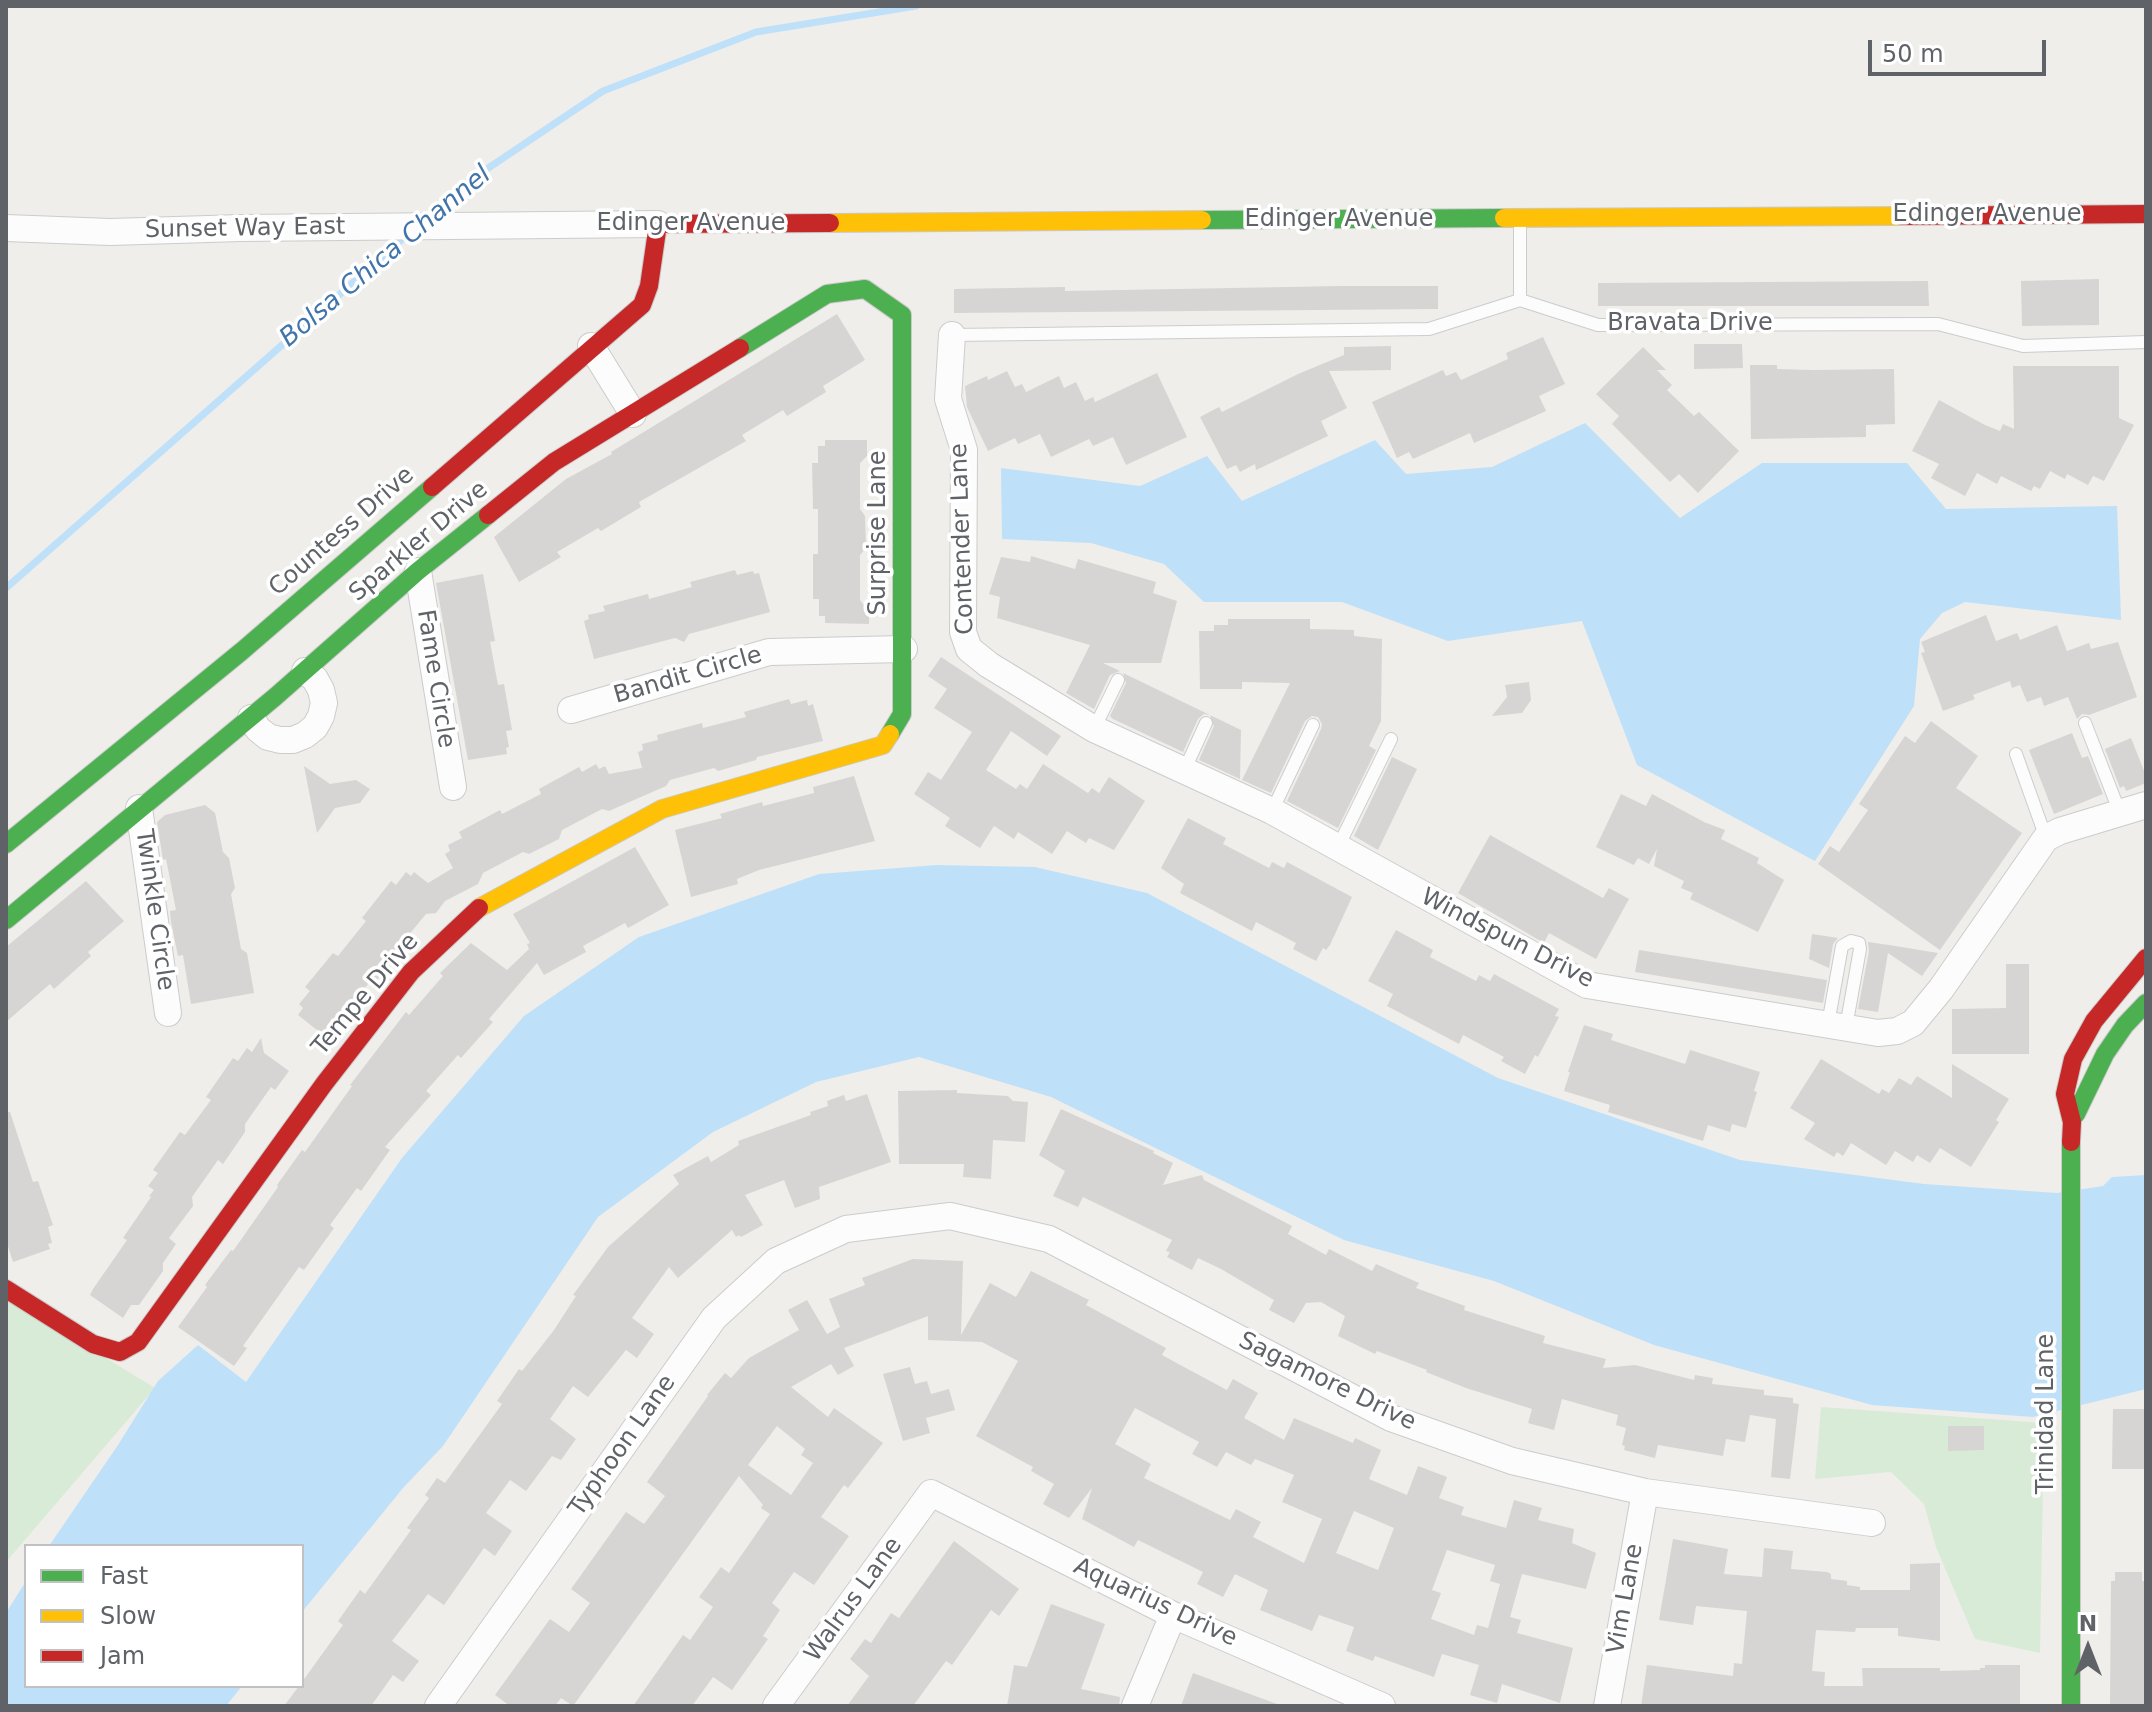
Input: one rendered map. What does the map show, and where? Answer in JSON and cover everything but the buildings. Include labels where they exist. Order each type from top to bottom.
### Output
[{"type":"street","name":"Edinger Avenue","points":[[532,226],[2146,214]]},
{"type":"street","name":"Countess Drive","points":[[6,844],[242,651],[642,305],[649,286],[658,224]]},
{"type":"street","name":"Sunset Way East","points":[[6,228],[110,232],[532,226]]},
{"type":"street","name":"Sparkler Drive","points":[[6,920],[251,718],[418,571],[554,462],[827,294],[865,289],[902,315]]},
{"type":"street","name":"Surprise Lane","points":[[883,745],[902,714],[902,315]]},
{"type":"street","name":"Contender Lane","points":[[952,335],[948,399],[964,450],[963,632],[969,649]]},
{"type":"street","points":[[591,346],[633,414]]},
{"type":"street","name":"Fame Circle","points":[[418,571],[453,787]]},
{"type":"street","name":"Bandit Circle","points":[[571,710],[769,652],[904,649]]},
{"type":"street","name":"Windspun Drive","points":[[969,649],[989,665],[1094,729],[1272,811],[1587,985],[1878,1033],[1897,1031],[1913,1023],[1941,989],[2046,838]]},
{"type":"street","points":[[251,718],[268,737],[280,740],[293,740],[315,727],[324,703],[315,679],[305,671]]},
{"type":"street","name":"Tempe Drive","points":[[6,1289],[93,1344],[120,1352],[138,1342],[324,1084],[411,972],[475,910],[662,809],[883,745]]},
{"type":"street","points":[[2046,838],[2146,805]]},
{"type":"street","name":"Twinkle Circle","points":[[139,808],[168,1013]]},
{"type":"street","name":"Trinidad Lane","points":[[2071,1706],[2069,1166],[2072,1122],[2065,1094],[2073,1059],[2094,1021],[2146,958]]},
{"type":"street","name":"Trinidad Lane","points":[[2072,1122],[2105,1054],[2125,1025],[2146,1003]]},
{"type":"street","name":"Sagamore Drive","points":[[846,1229],[950,1216],[1049,1239],[1391,1418],[1512,1461],[1645,1492],[1872,1523]]},
{"type":"street","name":"Typhoon Lane","points":[[438,1706],[714,1318],[776,1261],[846,1229]]},
{"type":"street","name":"Vim Lane","points":[[1607,1706],[1645,1492]]},
{"type":"street","name":"Aquarius Drive","points":[[931,1493],[1173,1615],[1382,1706]]},
{"type":"street","name":"Walrus Lane","points":[[776,1706],[931,1493]]},
{"type":"street","points":[[1135,1706],[1173,1615]]},
{"type":"lane","points":[[952,335],[1429,329],[1520,300],[1520,218]]},
{"type":"lane","name":"Bravata Drive","points":[[1520,300],[1598,325],[1938,324],[2023,346],[2146,342]]},
{"type":"lane","points":[[1094,729],[1118,680]]},
{"type":"lane","points":[[1184,771],[1206,723]]},
{"type":"lane","points":[[2085,723],[2120,813]]},
{"type":"lane","points":[[1272,811],[1313,725]]},
{"type":"lane","points":[[1338,847],[1391,739]]},
{"type":"lane","points":[[2016,754],[2046,838]]},
{"type":"lane","points":[[1851,941],[1859,943],[1860,949],[1837,1026],[1842,946],[1851,941]]},
{"type":"green space","points":[[6,1297],[155,1388],[6,1562]]},
{"type":"green space","points":[[1821,1407],[2044,1423],[2040,1653],[1975,1639],[1936,1547],[1924,1504],[1891,1472],[1815,1479]]},
{"type":"water","points":[[1585,423],[1680,518],[1762,463],[1907,463],[1946,509],[2117,506],[2121,620],[1965,602],[1942,613],[1920,639],[1914,706],[1815,861],[1637,765],[1582,621],[1448,641],[1342,602],[1204,602],[1164,564],[1091,543],[1002,539],[1001,468],[1140,486],[1207,456],[1242,501],[1375,440],[1406,474],[1492,467]]},
{"type":"water","points":[[937,865],[1035,867],[1147,893],[1498,1078],[1740,1160],[1924,1184],[2057,1193],[2103,1186],[2112,1177],[2146,1175],[2146,1389],[2033,1417],[1872,1405],[1654,1345],[1494,1281],[1344,1240],[1051,1097],[919,1057],[816,1082],[713,1132],[598,1217],[443,1446],[403,1488],[304,1610],[304,1544],[50,1544],[158,1381],[198,1345],[246,1382],[402,1158],[524,1016],[639,937],[819,874]]},
{"type":"water","points":[[24,1584],[24,1688],[240,1688],[226,1706],[6,1706],[6,1613]]},
{"type":"waterway","name":"Bolsa Chica Channel","points":[[425,219],[469,181],[603,91],[756,32],[916,6]]},
{"type":"waterway","name":"Bolsa Chica Channel","points":[[6,588],[407,235]]},
{"type":"traffic: fast","points":[[1202,220],[1504,218]]},
{"type":"traffic: fast","points":[[740,348],[827,294],[865,289],[902,315],[902,714],[890,734]]},
{"type":"traffic: fast","points":[[6,844],[242,651],[432,487]]},
{"type":"traffic: fast","points":[[6,920],[488,515]]},
{"type":"traffic: fast","points":[[2076,1114],[2105,1054],[2125,1025],[2146,1003]]},
{"type":"traffic: fast","points":[[2071,1142],[2071,1706]]},
{"type":"traffic: slow","points":[[1504,218],[1902,216]]},
{"type":"traffic: slow","points":[[830,223],[1202,220]]},
{"type":"traffic: slow","points":[[479,908],[662,809],[883,745],[890,734]]},
{"type":"traffic: jam","points":[[1902,216],[2146,214]]},
{"type":"traffic: jam","points":[[432,487],[642,305],[649,286],[658,224],[830,223]]},
{"type":"traffic: jam","points":[[488,515],[554,462],[740,348]]},
{"type":"traffic: jam","points":[[6,1289],[93,1344],[120,1352],[138,1342],[324,1084],[411,972],[479,908]]},
{"type":"traffic: jam","points":[[2071,1142],[2072,1122],[2065,1094],[2073,1059],[2094,1021],[2146,958]]}]
